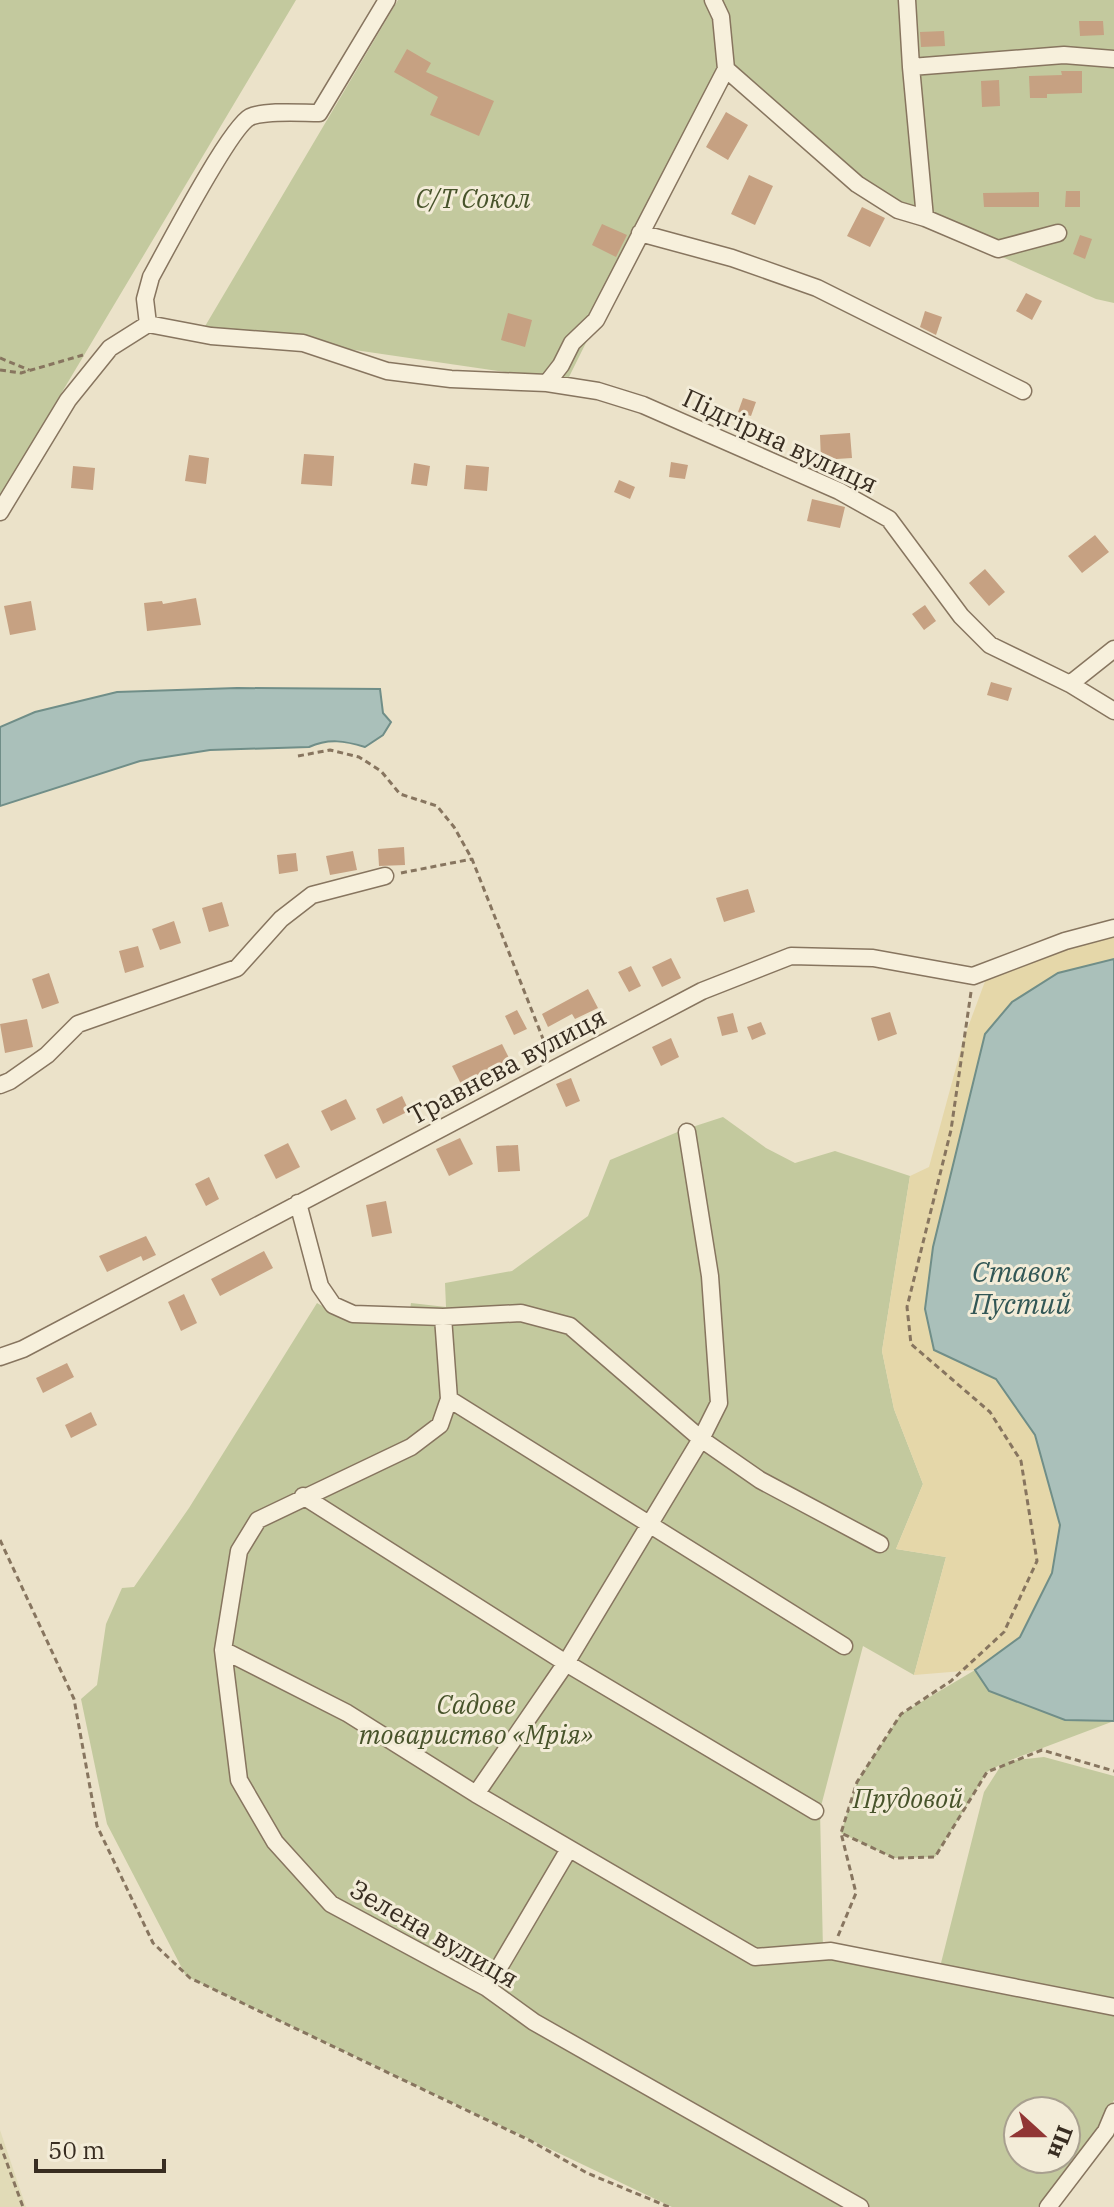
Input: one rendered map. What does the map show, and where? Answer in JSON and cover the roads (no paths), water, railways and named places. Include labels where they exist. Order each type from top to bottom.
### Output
[{"type":"street","points":[[0,512],[68,400],[110,348],[148,324],[145,299],[151,277],[229,140],[249,117],[275,113],[319,113],[387,0]]},
{"type":"street","points":[[547,383],[572,343],[596,320],[726,69],[721,17],[713,0]]},
{"type":"street","points":[[907,0],[925,218]]},
{"type":"street","points":[[911,67],[1064,55],[1114,59]]},
{"type":"street","points":[[726,69],[857,184],[898,210],[998,249],[1058,233]]},
{"type":"street","points":[[640,233],[732,258],[817,288],[1023,391]]},
{"type":"street","name":"Підгірна вулиця","points":[[148,324],[211,336],[303,343],[387,371],[451,379],[547,383],[598,391],[643,405],[839,491],[889,519],[961,616],[990,645],[1070,684],[1114,711]]},
{"type":"street","points":[[1070,684],[1114,649]]},
{"type":"street","points":[[0,1085],[47,1055],[78,1024],[237,968],[281,919],[312,895],[385,876]]},
{"type":"street","name":"Травнева вулиця","points":[[0,1357],[23,1349],[702,991],[791,956],[873,958],[973,976],[1065,941],[1114,928]]},
{"type":"street","points":[[476,1794],[566,1663],[701,1439],[719,1403],[710,1276],[687,1132]]},
{"type":"street","points":[[298,1203],[320,1286],[333,1305],[353,1314],[443,1317],[521,1313],[570,1326],[701,1439],[760,1480],[880,1544]]},
{"type":"street","points":[[443,1317],[449,1399],[844,1646]]},
{"type":"street","name":"Зелена вулиця","points":[[449,1399],[440,1425],[411,1447],[258,1520],[239,1551],[223,1650],[239,1780],[275,1842],[331,1904],[487,1988],[534,2022],[860,2207]]},
{"type":"street","points":[[303,1496],[566,1663],[815,1811]]},
{"type":"street","points":[[223,1650],[347,1713],[476,1794],[755,1957],[831,1951],[1114,2007]]},
{"type":"street","points":[[487,1988],[569,1849]]},
{"type":"street","points":[[1048,2207],[1106,2131],[1114,2112]]},
{"type":"water","points":[[237,688],[380,689],[383,713],[391,722],[383,735],[365,747],[330,741],[309,747],[210,750],[140,761],[0,806],[0,727],[35,712],[117,692]]},
{"type":"water","name":"Ставок Пустий","points":[[1114,959],[1114,1721],[1065,1720],[989,1691],[975,1670],[1020,1637],[1052,1573],[1060,1525],[1035,1435],[996,1379],[934,1350],[925,1309],[933,1247],[985,1034],[1012,1002],[1058,973]]},
{"type":"park label","name":"С/Т Сокол","points":[[473,199]]},
{"type":"park label","name":"Садове товариство «Мрія»","points":[[476,1720]]},
{"type":"park label","name":"Прудовой","points":[[908,1799]]}]
